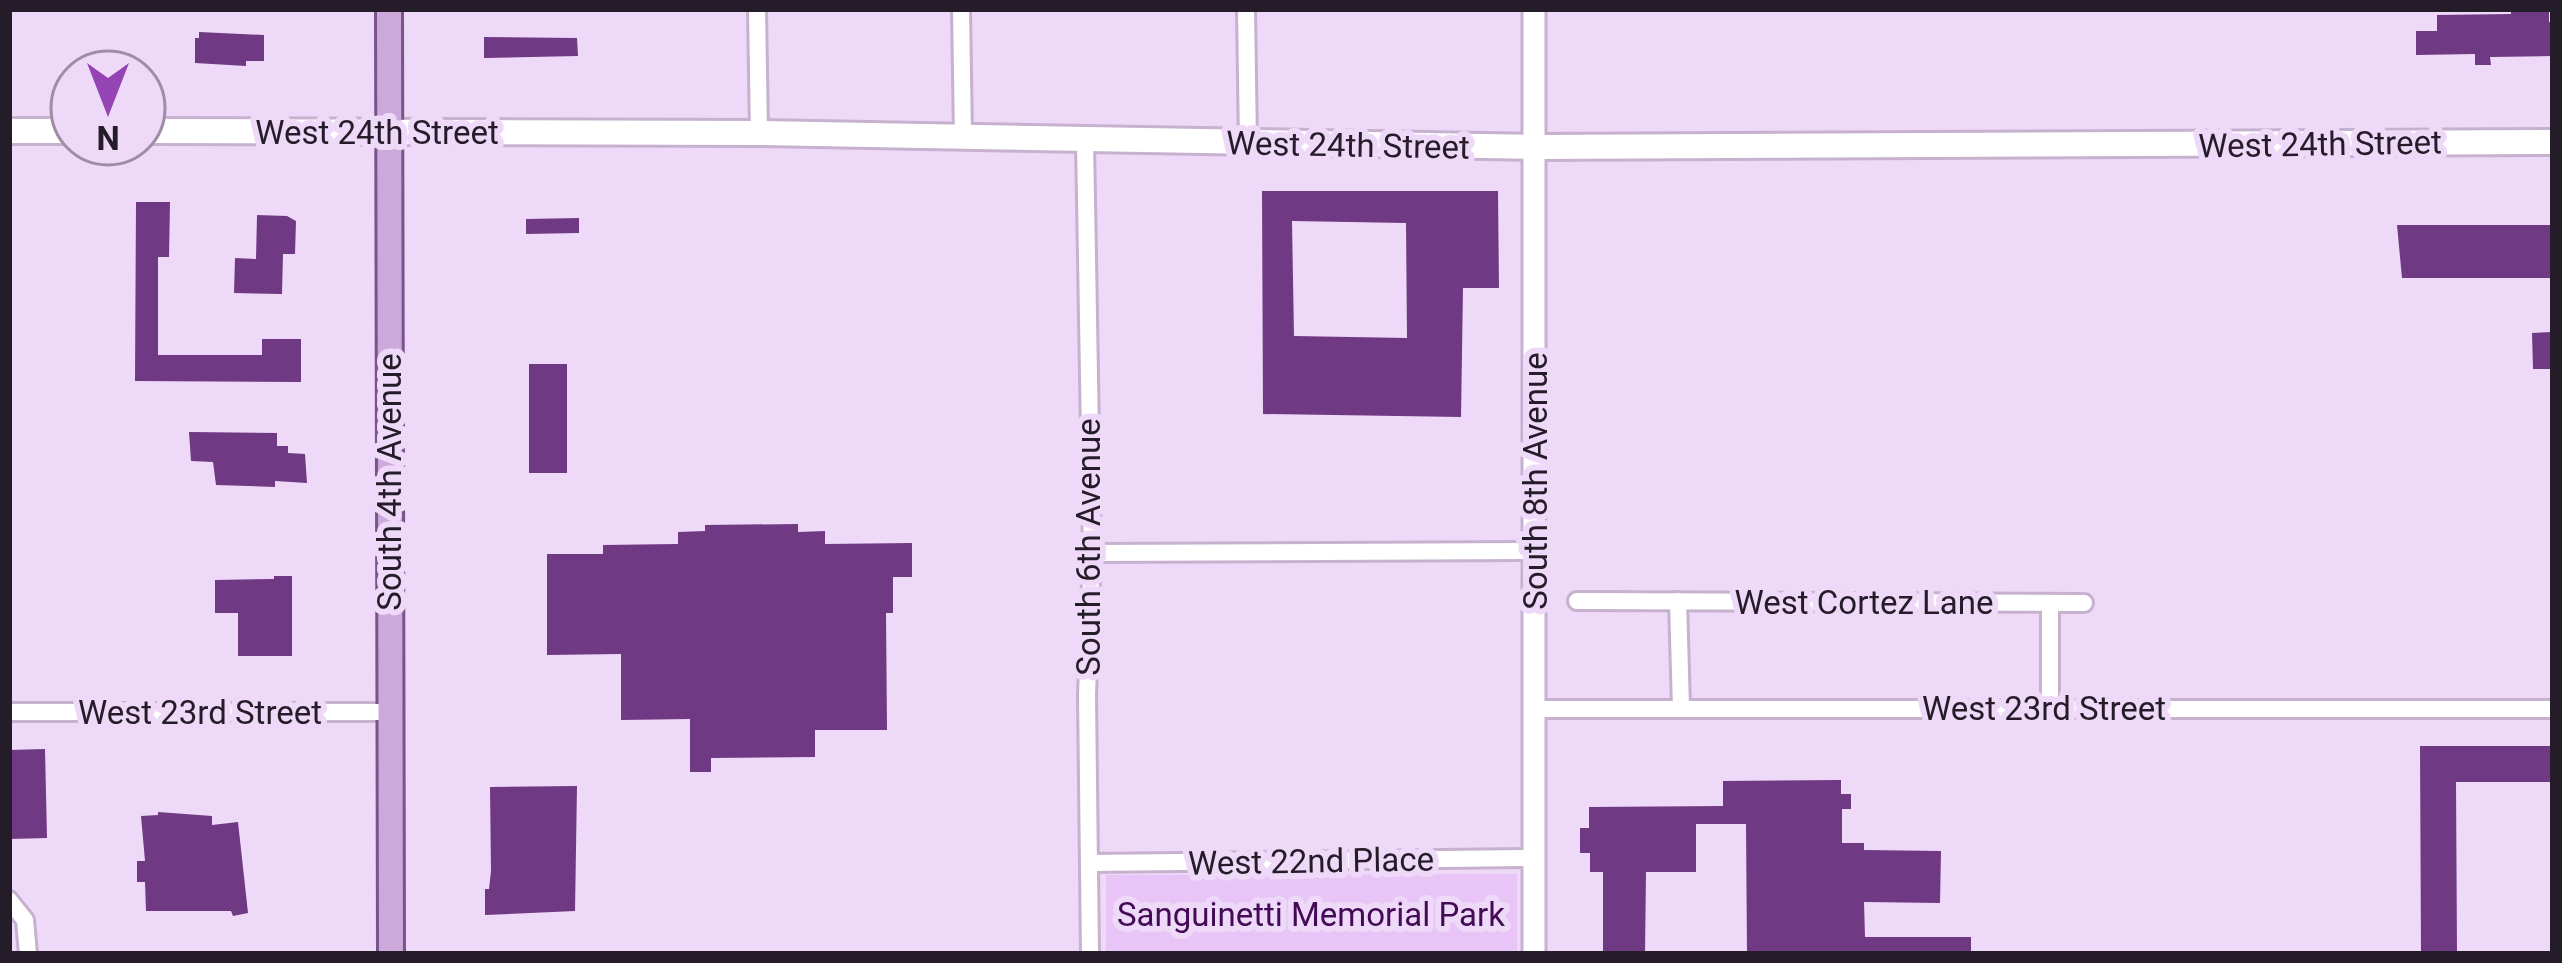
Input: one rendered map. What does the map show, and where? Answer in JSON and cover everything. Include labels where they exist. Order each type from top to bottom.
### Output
[{"type":"main road","name":"South 4th Avenue","points":[[389,9],[391,954]]},
{"type":"main road","points":[[9,131],[48,131]]},
{"type":"main road","name":"West 24th Street","points":[[168,131],[759,133],[1536,147],[2553,142]]},
{"type":"street","points":[[757,9],[759,133]]},
{"type":"street","points":[[962,9],[963,137]]},
{"type":"street","points":[[1246,9],[1248,145]]},
{"type":"street","name":"South 8th Avenue","points":[[1534,9],[1534,954]]},
{"type":"street","name":"South 6th Avenue","points":[[1085,140],[1092,553],[1087,695],[1090,954]]},
{"type":"street","points":[[1092,553],[1534,551]]},
{"type":"street","points":[[1678,601],[1681,708]]},
{"type":"street","name":"West Cortez Lane","points":[[1576,602],[2084,603]]},
{"type":"street","points":[[2050,603],[2050,707]]},
{"type":"street","name":"West 23rd Street","points":[[1535,709],[2553,709]]},
{"type":"street","name":"West 23rd Street","points":[[9,712],[390,712]]},
{"type":"street","name":"West 22nd Place","points":[[1089,863],[1534,858]]},
{"type":"street","points":[[9,900],[26,920],[28,954]]},
{"type":"green space","name":"Sanguinetti Memorial Park","points":[[1517,874],[1517,954],[1106,954],[1106,875]]},
{"type":"building","points":[[2511,9],[2549,9],[2553,56],[2490,57],[2491,65],[2475,65],[2475,54],[2416,55],[2416,31],[2437,31],[2437,15],[2511,14]]},
{"type":"building","points":[[199,32],[264,35],[264,61],[246,61],[246,66],[195,63]]},
{"type":"building","points":[[484,37],[577,38],[578,56],[484,58]]},
{"type":"building","points":[[1262,191],[1498,191],[1499,288],[1463,288],[1461,417],[1263,414]],"holes":[[[1292,221],[1406,223],[1407,338],[1294,336]]]},
{"type":"building","points":[[136,202],[170,202],[169,257],[158,257],[158,355],[262,355],[262,339],[301,339],[301,382],[135,381]]},
{"type":"building","points":[[257,215],[296,221],[295,254],[283,254],[282,294],[234,293],[235,258],[256,259]]},
{"type":"building","points":[[579,218],[579,233],[526,234],[526,219]]},
{"type":"building","points":[[2397,225],[2553,225],[2553,278],[2402,278]]},
{"type":"building","points":[[2553,332],[2553,369],[2533,369],[2532,333]]},
{"type":"building","points":[[529,364],[567,364],[567,473],[529,473]]},
{"type":"building","points":[[189,432],[277,433],[277,446],[288,446],[288,453],[305,454],[307,483],[216,485],[213,462],[191,461]]},
{"type":"building","points":[[798,524],[798,532],[825,531],[825,544],[912,543],[912,577],[893,577],[893,613],[886,613],[887,730],[815,730],[815,757],[711,758],[711,772],[690,772],[690,719],[621,720],[621,654],[547,655],[547,554],[603,554],[603,545],[678,544],[678,532],[705,531],[705,525]]},
{"type":"building","points":[[292,576],[292,656],[238,656],[238,613],[215,613],[215,580]]},
{"type":"building","points":[[2420,746],[2553,746],[2553,782],[2456,782],[2457,954],[2421,954]]},
{"type":"building","points":[[45,749],[47,838],[9,839],[9,750]]},
{"type":"building","points":[[1841,780],[1841,794],[1851,794],[1851,809],[1842,809],[1842,843],[1864,843],[1864,850],[1941,851],[1940,903],[1864,902],[1865,937],[1971,937],[1971,954],[1747,954],[1746,824],[1696,824],[1696,872],[1646,872],[1645,954],[1603,954],[1603,872],[1590,872],[1590,853],[1580,853],[1580,828],[1589,828],[1589,807],[1723,806],[1723,781]]},
{"type":"building","points":[[577,786],[575,911],[485,915],[491,871],[490,787]]},
{"type":"building","points":[[158,812],[212,816],[212,825],[238,822],[248,913],[146,911],[145,882],[137,882],[137,861],[145,861],[141,816]]}]
